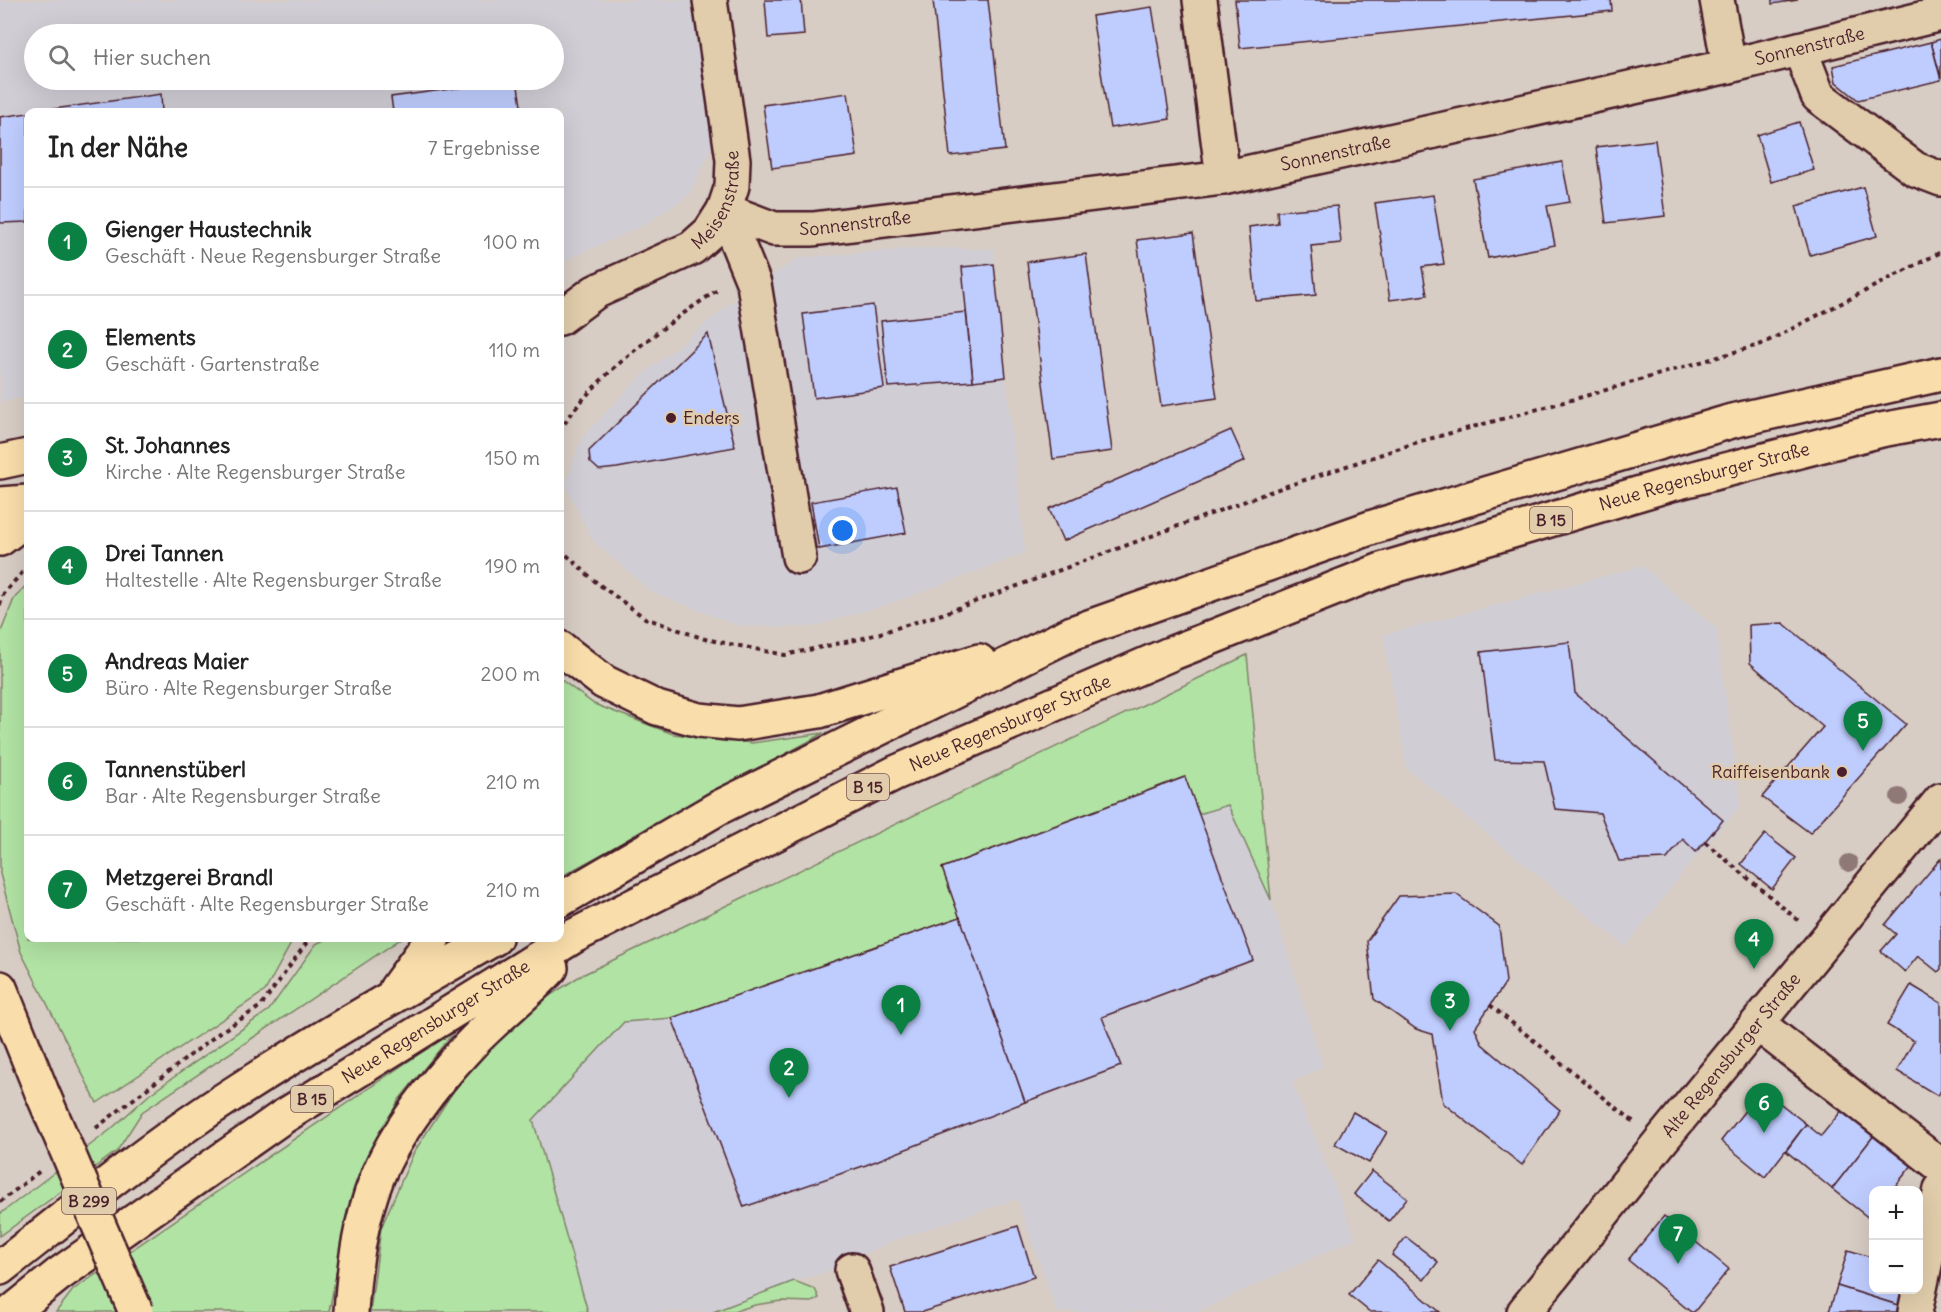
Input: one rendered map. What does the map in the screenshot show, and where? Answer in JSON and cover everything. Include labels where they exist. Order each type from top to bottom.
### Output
[{"type":"main road","name":"B 15","points":[[564,898],[718,808],[1072,633],[1395,520],[1732,421],[1941,374]]},
{"type":"main road","name":"Neue Regensburger Straße","points":[[12,1312],[58,1275],[281,1118],[574,936],[895,773],[1170,654],[1384,569],[1671,484],[1881,430],[1941,419]]},
{"type":"main road","points":[[0,462],[24,457]]},
{"type":"main road","points":[[0,504],[24,502]]},
{"type":"main road","points":[[0,539],[24,521]]},
{"type":"main road","points":[[564,651],[604,682],[657,708],[699,720],[738,724],[819,711],[1072,633]]},
{"type":"main road","points":[[351,1312],[355,1261],[363,1220],[377,1176],[399,1137],[429,1093],[468,1047],[550,969],[574,936]]},
{"type":"main road","points":[[389,998],[430,942]]},
{"type":"main road","name":"B 15","points":[[0,1268],[132,1163],[201,1115],[389,998],[488,942]]},
{"type":"main road","name":"B 299","points":[[0,988],[136,1312]]},
{"type":"street","name":"Meisenstraße","points":[[564,315],[595,292],[692,248],[710,232],[723,210],[732,186],[733,160],[710,0]]},
{"type":"street","points":[[1200,0],[1223,178]]},
{"type":"street","points":[[1717,0],[1729,66]]},
{"type":"street","name":"Sonnenstraße","points":[[723,210],[774,229],[813,229],[1223,178],[1729,66],[1941,14]]},
{"type":"street","points":[[1800,49],[1818,96],[1915,170],[1941,179]]},
{"type":"street","points":[[723,210],[754,284],[799,557]]},
{"type":"street","name":"Alte Regensburger Straße","points":[[1524,1312],[1660,1142],[1941,800]]},
{"type":"street","points":[[1758,1024],[1941,1166]]},
{"type":"street","points":[[1915,1312],[1941,1189]]},
{"type":"street","points":[[852,1270],[867,1312]]},
{"type":"path","points":[[564,553],[597,583],[645,618],[705,639],[785,655],[864,639],[942,614],[1275,490],[1418,442],[1762,344],[1941,252]]},
{"type":"path","points":[[564,425],[578,402],[620,364],[678,317],[749,270]]},
{"type":"path","points":[[0,605],[4,593],[24,570]]},
{"type":"path","points":[[1705,842],[1825,943]]},
{"type":"path","points":[[90,1132],[219,1033],[261,1006],[307,942]]},
{"type":"path","points":[[1490,1005],[1660,1142]]},
{"type":"path","points":[[0,1202],[44,1168]]},
{"type":"shaded area","points":[[0,0],[691,0],[712,148],[689,195],[646,224],[564,261],[564,108],[24,108],[24,398],[0,402]]},
{"type":"shaded area","points":[[922,248],[995,249],[994,264],[1025,553],[898,601],[812,627],[739,626],[652,592],[593,541],[565,485],[582,437],[641,376],[736,299],[799,258]]},
{"type":"shaded area","points":[[1642,566],[1716,628],[1741,805],[1684,871],[1626,947],[1407,769],[1383,635]]},
{"type":"shaded area","points":[[1250,686],[1271,900],[1323,1067],[1292,1082],[1356,1238],[1197,1312],[1057,1312],[1017,1199],[895,1240],[821,1274],[794,1281],[713,1312],[586,1312],[511,1079]]},
{"type":"green space","points":[[24,588],[24,942],[292,942],[265,991],[97,1103],[21,952],[0,874],[0,634],[14,599]]},
{"type":"green space","points":[[1247,655],[1271,900],[1228,805],[1199,814],[1184,777],[942,868],[960,917],[672,1018],[624,1022],[533,1120],[588,1312],[370,1312],[381,1228],[414,1152],[458,1084],[497,1040],[543,1000],[580,976]]},
{"type":"green space","points":[[564,682],[594,704],[673,734],[752,743],[824,733],[564,875]]},
{"type":"green space","points":[[320,942],[396,942],[142,1112],[117,1151],[0,1236],[0,1214],[110,1130],[150,1094],[269,1010],[316,944]]},
{"type":"green space","points":[[457,1028],[398,1101],[358,1182],[347,1218],[329,1312],[56,1312],[73,1290]]},
{"type":"green space","points":[[794,1281],[815,1289],[819,1298],[812,1302],[781,1301],[732,1312],[713,1312]]},
{"type":"building","points":[[765,0],[801,0],[804,35],[768,38]]},
{"type":"building","points":[[933,0],[988,0],[1005,150],[950,156]]},
{"type":"building","points":[[1235,0],[1611,0],[1612,11],[1240,48]]},
{"type":"building","points":[[1772,0],[1798,0],[1772,4]]},
{"type":"building","points":[[1152,7],[1170,119],[1110,128],[1092,16]]},
{"type":"building","points":[[1941,39],[1941,78],[1931,42]]},
{"type":"building","points":[[1931,42],[1941,80],[1858,100],[1836,82],[1833,66]]},
{"type":"building","points":[[443,90],[519,90],[521,108],[392,108],[391,97]]},
{"type":"building","points":[[848,93],[857,156],[772,168],[763,105]]},
{"type":"building","points":[[161,94],[162,108],[61,108]]},
{"type":"building","points":[[24,114],[24,222],[0,223],[0,117]]},
{"type":"building","points":[[1799,122],[1814,170],[1771,182],[1757,135]]},
{"type":"building","points":[[1655,140],[1665,216],[1606,223],[1596,147]]},
{"type":"building","points":[[1562,162],[1570,202],[1547,206],[1555,245],[1488,258],[1473,179]]},
{"type":"building","points":[[1863,187],[1877,236],[1810,255],[1796,206]]},
{"type":"building","points":[[1433,195],[1444,264],[1422,267],[1427,295],[1390,300],[1375,203]]},
{"type":"building","points":[[1337,206],[1341,243],[1311,246],[1316,295],[1256,301],[1249,227],[1278,223],[1277,211]]},
{"type":"building","points":[[1193,233],[1217,398],[1161,406],[1137,240]]},
{"type":"building","points":[[1086,254],[1112,451],[1053,459],[1027,262]]},
{"type":"building","points":[[994,264],[1006,377],[973,381],[962,267]]},
{"type":"building","points":[[873,305],[884,388],[814,398],[803,314]]},
{"type":"building","points":[[966,312],[973,381],[888,387],[881,321]]},
{"type":"building","points":[[708,334],[735,447],[599,470],[590,462],[589,451]]},
{"type":"building","points":[[1231,430],[1245,461],[1063,541],[1049,509]]},
{"type":"building","points":[[897,487],[906,533],[819,549],[811,502]]},
{"type":"building","points":[[1783,623],[1906,724],[1810,833],[1762,797],[1823,727],[1750,663],[1749,625]]},
{"type":"building","points":[[1569,642],[1575,693],[1723,820],[1696,852],[1683,839],[1667,859],[1619,861],[1600,813],[1555,809],[1544,761],[1495,760],[1481,652]]},
{"type":"building","points":[[1185,777],[1253,960],[1102,1017],[1121,1066],[1025,1102],[942,868]]},
{"type":"building","points":[[1765,834],[1796,858],[1772,889],[1741,864]]},
{"type":"building","points":[[1941,858],[1941,969],[1938,972],[1918,956],[1905,972],[1881,951],[1896,934],[1885,925]]},
{"type":"building","points":[[1456,894],[1499,926],[1506,982],[1475,1028],[1482,1044],[1560,1110],[1522,1165],[1443,1103],[1432,1034],[1416,1029],[1374,999],[1367,941],[1399,896]]},
{"type":"building","points":[[960,917],[1025,1102],[866,1165],[744,1207],[672,1018]]},
{"type":"building","points":[[1911,985],[1941,1003],[1941,1090],[1938,1096],[1897,1071],[1914,1041],[1887,1025]]},
{"type":"building","points":[[1762,1089],[1806,1124],[1765,1177],[1721,1141]]},
{"type":"building","points":[[1847,1104],[1879,1129],[1832,1189],[1786,1151],[1806,1124],[1821,1136]]},
{"type":"building","points":[[1353,1112],[1387,1132],[1369,1163],[1335,1144]]},
{"type":"building","points":[[1879,1129],[1917,1159],[1895,1186],[1869,1186],[1869,1218],[1832,1189]]},
{"type":"building","points":[[1372,1171],[1407,1198],[1389,1221],[1354,1194]]},
{"type":"building","points":[[1664,1216],[1729,1269],[1694,1312],[1691,1312],[1628,1260]]},
{"type":"building","points":[[1018,1226],[1034,1277],[922,1312],[905,1312],[890,1267]]},
{"type":"building","points":[[1406,1237],[1438,1262],[1424,1280],[1392,1255]]},
{"type":"building","points":[[1848,1250],[1869,1256],[1869,1294],[1905,1294],[1901,1306],[1837,1286]]},
{"type":"building","points":[[1378,1260],[1440,1312],[1370,1312],[1349,1295]]},
{"type":"building","points":[[1837,1286],[1901,1306],[1899,1312],[1829,1312]]},
{"type":"place","name":"Enders","points":[[671,418]]},
{"type":"place","name":"Andreas Maier","points":[[1863,751]]},
{"type":"place","name":"Raiffeisenbank","points":[[1842,772]]},
{"type":"place","name":"Drei Tannen","points":[[1754,969]]},
{"type":"place","name":"St. Johannes","points":[[1450,1031]]},
{"type":"place","name":"Gienger Haustechnik","points":[[901,1035]]},
{"type":"place","name":"Elements","points":[[789,1098]]},
{"type":"place","name":"Tannenstüberl","points":[[1764,1133]]},
{"type":"place","name":"Metzgerei Brandl","points":[[1678,1264]]}]
